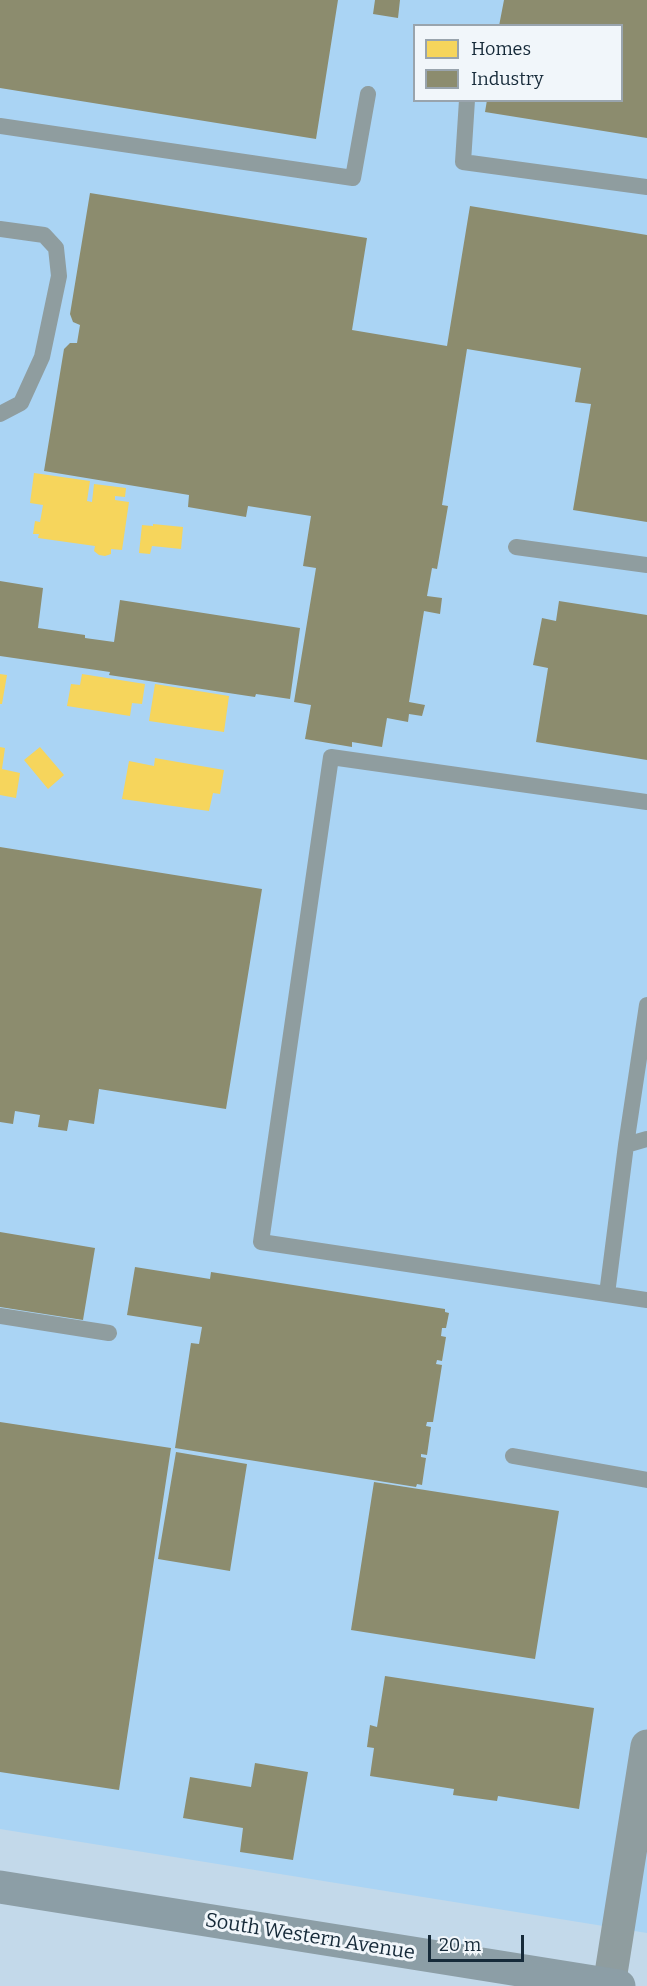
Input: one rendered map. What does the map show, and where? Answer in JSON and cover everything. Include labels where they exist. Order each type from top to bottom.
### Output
[{"type":"main road","name":"South Western Avenue","points":[[0,1887],[612,1985]]},
{"type":"street","points":[[612,1985],[631,1884],[647,1746]]},
{"type":"lane","points":[[0,126],[353,178],[368,94]]},
{"type":"lane","points":[[467,102],[463,162],[647,187]]},
{"type":"lane","points":[[0,228],[44,236],[56,248],[59,276],[42,357],[21,402],[0,414]]},
{"type":"lane","points":[[516,547],[647,565]]},
{"type":"lane","points":[[647,802],[331,757],[261,1242],[647,1300]]},
{"type":"lane","points":[[607,1294],[647,1005]]},
{"type":"lane","points":[[626,1145],[647,1139]]},
{"type":"lane","points":[[0,1316],[110,1333]]},
{"type":"lane","points":[[513,1456],[647,1480]]},
{"type":"shaded area","points":[[0,0],[647,0],[647,1933],[0,1829]]},
{"type":"building: Homes","points":[[34,473],[90,481],[87,501],[92,502],[94,484],[126,488],[125,497],[115,496],[115,500],[129,502],[122,550],[111,549],[111,554],[99,555],[94,551],[95,546],[38,538],[39,534],[33,534],[35,521],[40,522],[43,505],[30,503]]},
{"type":"building: Homes","points":[[153,524],[183,527],[181,549],[152,546],[150,554],[139,553],[142,525],[153,526]]},
{"type":"building: Homes","points":[[0,674],[7,675],[2,704],[0,704]]},
{"type":"building: Homes","points":[[82,674],[145,684],[142,704],[132,703],[130,716],[67,706],[71,684],[80,685]]},
{"type":"building: Homes","points":[[155,684],[229,696],[224,732],[149,721]]},
{"type":"building: Homes","points":[[0,747],[5,748],[2,769],[20,773],[16,798],[0,795]]},
{"type":"building: Homes","points":[[40,747],[64,775],[48,789],[24,760]]},
{"type":"building: Homes","points":[[155,758],[224,770],[220,794],[213,793],[209,811],[122,799],[129,761],[154,766]]},
{"type":"building: Industry","points":[[0,0],[338,0],[316,139],[0,88]]},
{"type":"building: Industry","points":[[375,0],[400,0],[398,18],[373,14]]},
{"type":"building: Industry","points":[[504,0],[647,0],[647,138],[485,112],[487,102],[623,102],[623,24],[499,24]]},
{"type":"building: Industry","points":[[90,193],[367,238],[352,330],[447,346],[470,206],[647,235],[647,522],[573,510],[591,404],[575,402],[581,368],[467,349],[442,505],[448,506],[437,569],[432,568],[427,596],[442,598],[440,614],[424,611],[409,702],[425,705],[422,716],[409,714],[408,722],[387,718],[382,747],[352,742],[352,747],[305,739],[311,705],[294,702],[316,568],[303,566],[311,516],[248,506],[246,517],[188,507],[189,495],[44,471],[64,349],[70,343],[77,343],[80,325],[73,322],[70,314]]},
{"type":"building: Industry","points":[[0,581],[43,588],[38,628],[85,635],[85,638],[114,642],[120,600],[300,628],[290,699],[256,694],[255,697],[0,656]]},
{"type":"building: Industry","points":[[559,601],[647,615],[647,760],[536,742],[548,668],[533,665],[542,618],[556,621]]},
{"type":"building: Industry","points":[[0,847],[262,889],[226,1109],[99,1089],[94,1124],[69,1120],[67,1131],[38,1127],[40,1115],[15,1111],[13,1124],[0,1122]]},
{"type":"building: Industry","points":[[0,1232],[95,1248],[83,1320],[0,1307]]},
{"type":"building: Industry","points":[[135,1267],[210,1279],[211,1272],[445,1309],[445,1312],[449,1313],[446,1328],[442,1328],[441,1336],[446,1337],[442,1361],[437,1360],[436,1364],[442,1365],[433,1422],[427,1422],[426,1426],[431,1427],[427,1455],[421,1454],[421,1457],[426,1458],[422,1485],[417,1484],[416,1487],[175,1448],[191,1343],[199,1344],[202,1327],[127,1315]]},
{"type":"building: Industry","points":[[0,1422],[171,1448],[119,1790],[0,1772]]},
{"type":"building: Industry","points":[[176,1452],[247,1464],[230,1571],[158,1559]]},
{"type":"building: Industry","points":[[374,1482],[559,1511],[535,1659],[351,1630]]},
{"type":"building: Industry","points":[[385,1676],[594,1708],[579,1809],[498,1796],[497,1801],[453,1795],[454,1789],[370,1776],[374,1748],[367,1747],[370,1725],[377,1727]]},
{"type":"building: Industry","points":[[255,1763],[308,1772],[293,1860],[240,1852],[243,1828],[183,1818],[190,1777],[251,1787]]}]
